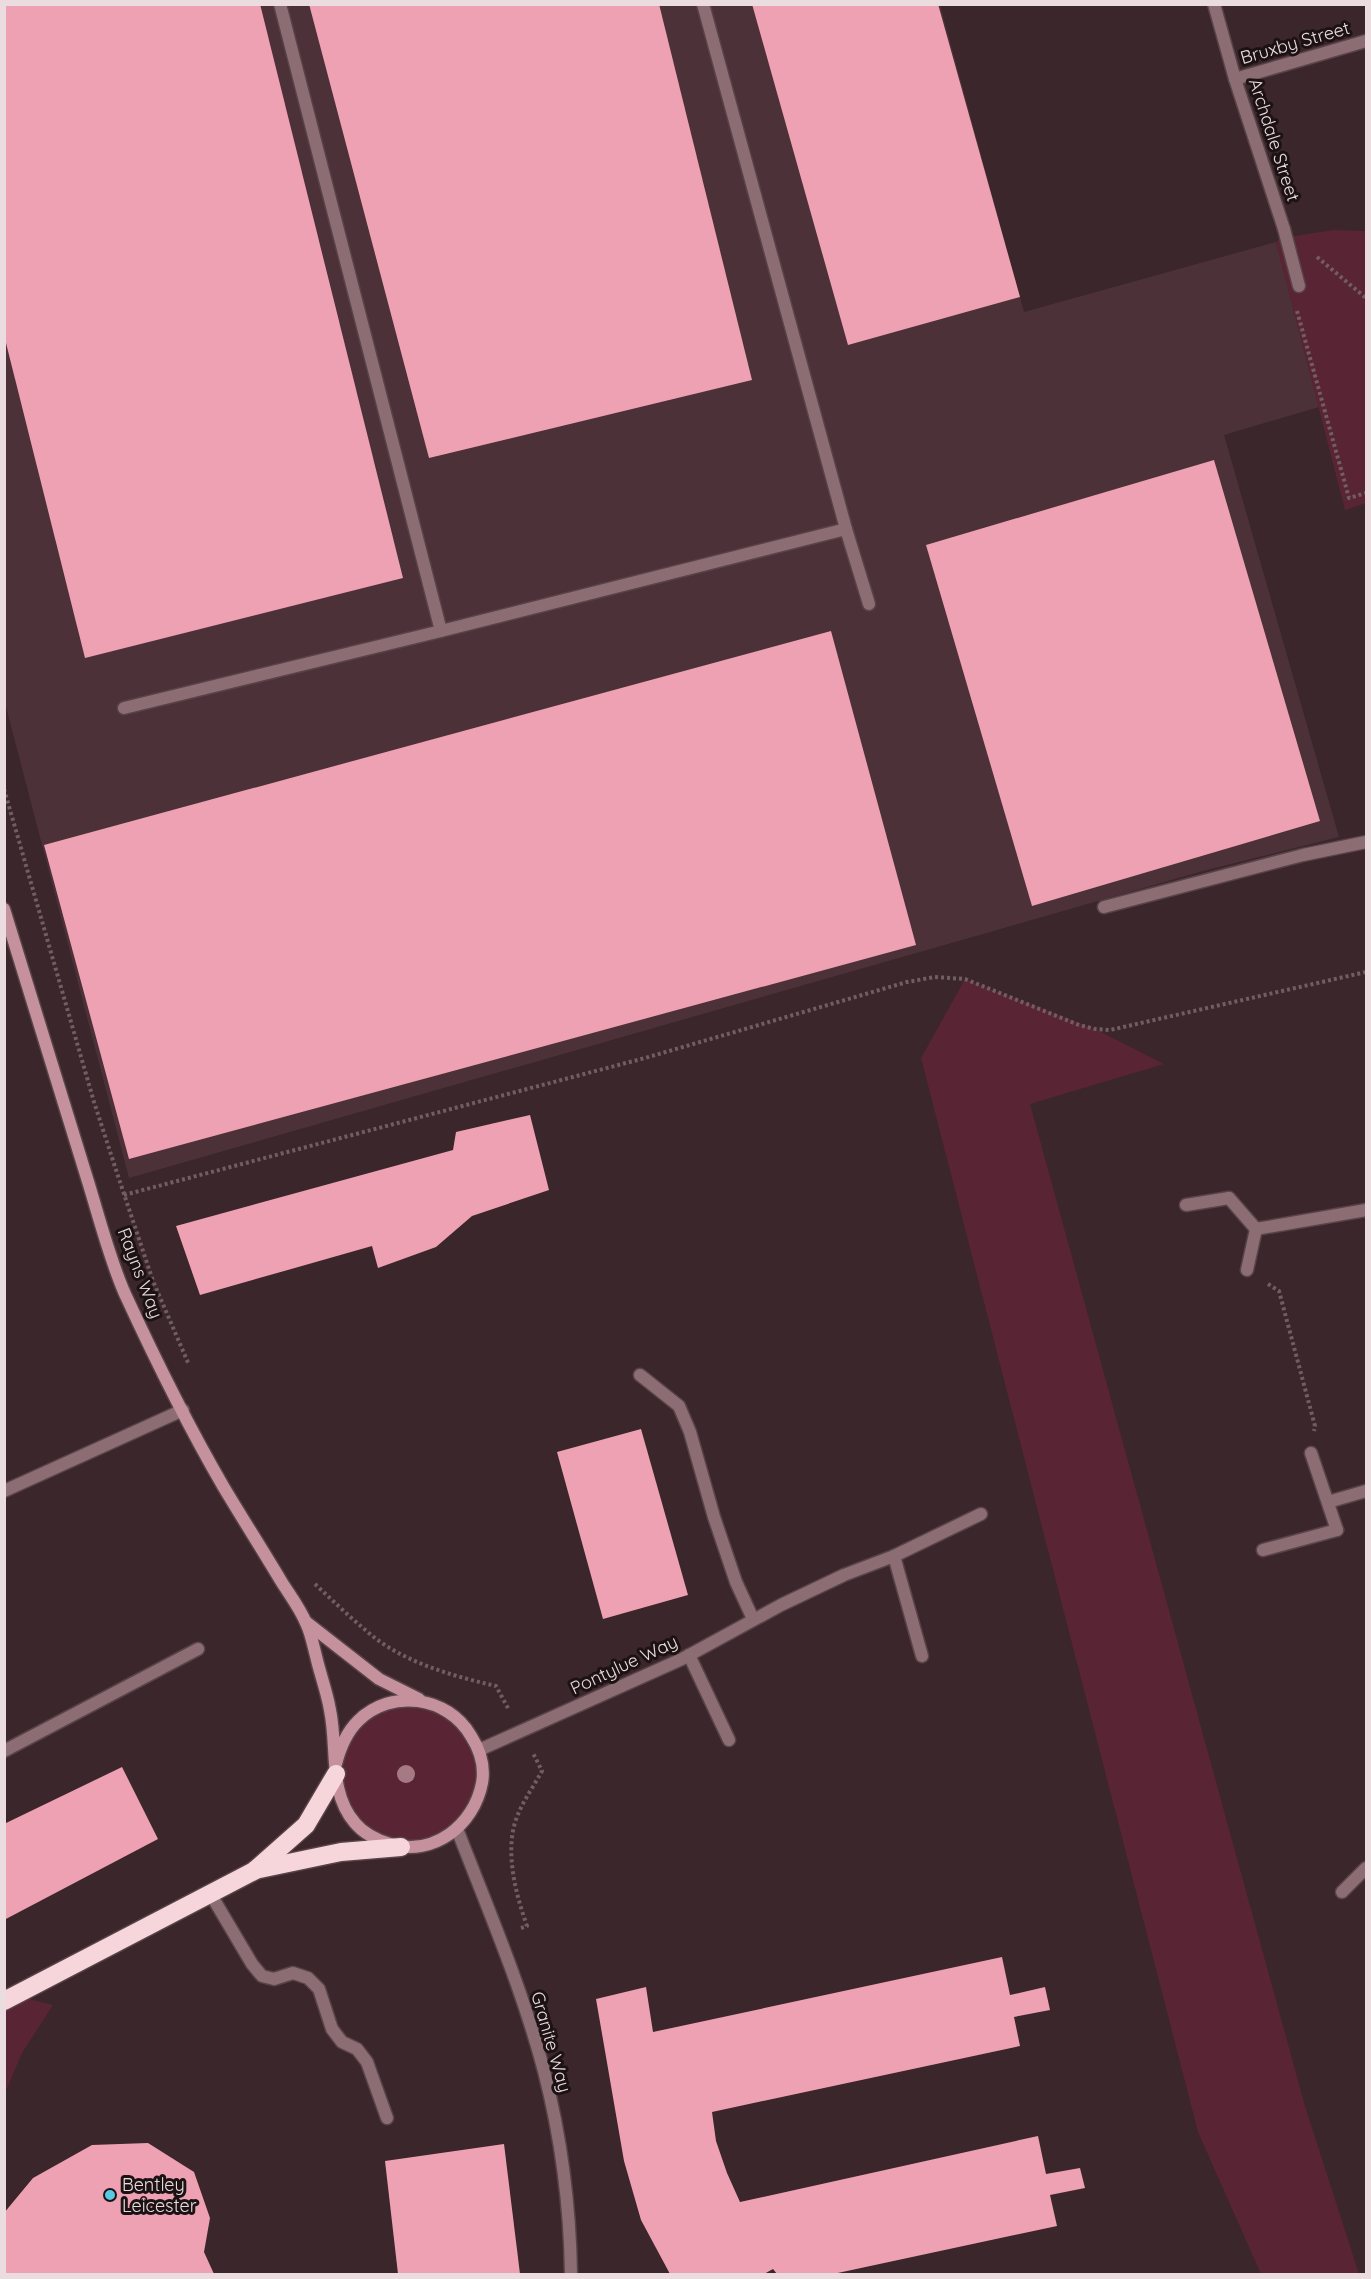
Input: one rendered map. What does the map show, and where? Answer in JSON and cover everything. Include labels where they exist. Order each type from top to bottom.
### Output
[{"type":"highway","points":[[8,1997],[254,1870],[306,1825],[336,1769]]},
{"type":"highway","points":[[254,1870],[341,1852],[401,1847]]},
{"type":"street","points":[[280,4],[441,631]]},
{"type":"street","points":[[703,4],[868,604]]},
{"type":"street","name":"Archdale Street","points":[[1214,4],[1234,79],[1284,230],[1299,286]]},
{"type":"street","name":"Bruxby Street","points":[[1234,79],[1366,41]]},
{"type":"street","points":[[124,708],[846,529]]},
{"type":"street","points":[[1104,907],[1304,855],[1366,842]]},
{"type":"street","name":"Rayns Way","points":[[4,909],[49,1060],[123,1289],[222,1485],[306,1622],[331,1711],[336,1769]]},
{"type":"street","points":[[1186,1205],[1229,1198],[1256,1229]]},
{"type":"street","points":[[1256,1229],[1366,1210]]},
{"type":"street","points":[[1247,1270],[1256,1229]]},
{"type":"street","points":[[640,1374],[679,1406],[690,1432],[714,1517],[736,1582],[753,1619]]},
{"type":"street","points":[[4,1491],[183,1410]]},
{"type":"street","points":[[1263,1550],[1337,1530],[1311,1454]]},
{"type":"street","points":[[1328,1502],[1366,1491]]},
{"type":"street","name":"Pontylue Way","points":[[479,1750],[689,1655],[781,1605],[844,1575],[894,1556],[981,1514]]},
{"type":"street","points":[[894,1556],[922,1656]]},
{"type":"street","name":"Rayns Way","points":[[306,1622],[378,1679],[424,1701]]},
{"type":"street","points":[[4,1751],[198,1649]]},
{"type":"street","points":[[689,1655],[729,1740]]},
{"type":"street","points":[[399,1701],[424,1701],[448,1711],[467,1728],[479,1750],[483,1765],[480,1789],[476,1805],[457,1829],[435,1842],[401,1847],[377,1840],[354,1822],[341,1801],[336,1769],[344,1739],[360,1719],[387,1704],[399,1701]]},
{"type":"street","name":"Granite Way","points":[[457,1829],[499,1937],[544,2071],[563,2165],[571,2274]]},
{"type":"street","points":[[1342,1892],[1366,1868]]},
{"type":"street","points":[[210,1893],[252,1964],[262,1976],[274,1979],[293,1973],[308,1978],[319,1989],[332,2029],[342,2042],[357,2049],[367,2062],[387,2118]]},
{"type":"path","points":[[1284,230],[1366,298]]},
{"type":"path","points":[[1299,286],[1297,313],[1348,498],[1366,493]]},
{"type":"path","points":[[4,789],[91,1091],[124,1195],[153,1281],[193,1372]]},
{"type":"path","points":[[124,1195],[645,1058],[907,982],[935,978],[965,979],[1079,1025],[1110,1030],[1366,972]]},
{"type":"path","points":[[1247,1270],[1279,1291],[1315,1426],[1311,1454]]},
{"type":"path","points":[[309,1574],[316,1584],[371,1635],[411,1659],[458,1677],[496,1686],[542,1771],[518,1813],[511,1848],[519,1903],[527,1926],[499,1937]]},
{"type":"shaded area","points":[[4,5],[940,5],[1024,312],[1276,242],[1319,407],[1224,435],[1339,837],[1203,871],[129,1178],[5,703]]},
{"type":"shaded area","points":[[1333,230],[1366,231],[1366,503],[1345,510],[1276,242],[1282,238]]},
{"type":"shaded area","points":[[965,979],[1095,1029],[1164,1064],[1030,1104],[1305,2106],[1359,2274],[1261,2274],[1198,2132],[921,1058]]},
{"type":"shaded area","points":[[387,1704],[436,1705],[479,1750],[476,1805],[435,1842],[377,1840],[341,1801],[339,1751],[344,1739]]},
{"type":"shaded area","points":[[13,1995],[53,2005],[22,2053],[5,2093],[5,2001]]},
{"type":"building","points":[[4,4],[260,4],[403,578],[85,658],[4,335]]},
{"type":"building","points":[[309,4],[659,4],[752,380],[429,458]]},
{"type":"building","points":[[752,4],[938,4],[1020,297],[848,345]]},
{"type":"building","points":[[1214,460],[1320,821],[1032,906],[926,545]]},
{"type":"building","points":[[831,631],[916,945],[129,1159],[44,845]]},
{"type":"building","points":[[530,1115],[549,1190],[472,1216],[436,1247],[378,1268],[372,1246],[200,1295],[176,1226],[453,1150],[456,1132]]},
{"type":"building","points":[[641,1429],[688,1595],[603,1619],[557,1452]]},
{"type":"building","points":[[122,1767],[158,1839],[4,1920],[4,1824]]},
{"type":"building","points":[[1002,1957],[1010,1995],[1045,1987],[1050,2010],[1014,2017],[1020,2046],[712,2112],[716,2141],[740,2202],[1038,2136],[1046,2174],[1080,2168],[1085,2188],[1050,2195],[1057,2226],[833,2274],[777,2274],[773,2269],[764,2274],[670,2274],[641,2220],[624,2161],[596,1999],[646,1987],[653,2032]]},
{"type":"building","name":"Bentley Leicester","points":[[148,2143],[194,2172],[210,2218],[204,2252],[214,2274],[4,2274],[4,2213],[33,2178],[92,2145]]},
{"type":"building","points":[[504,2144],[520,2274],[398,2274],[385,2161]]},
{"type":"place","name":"Bentley Leicester","points":[[110,2195]]}]
